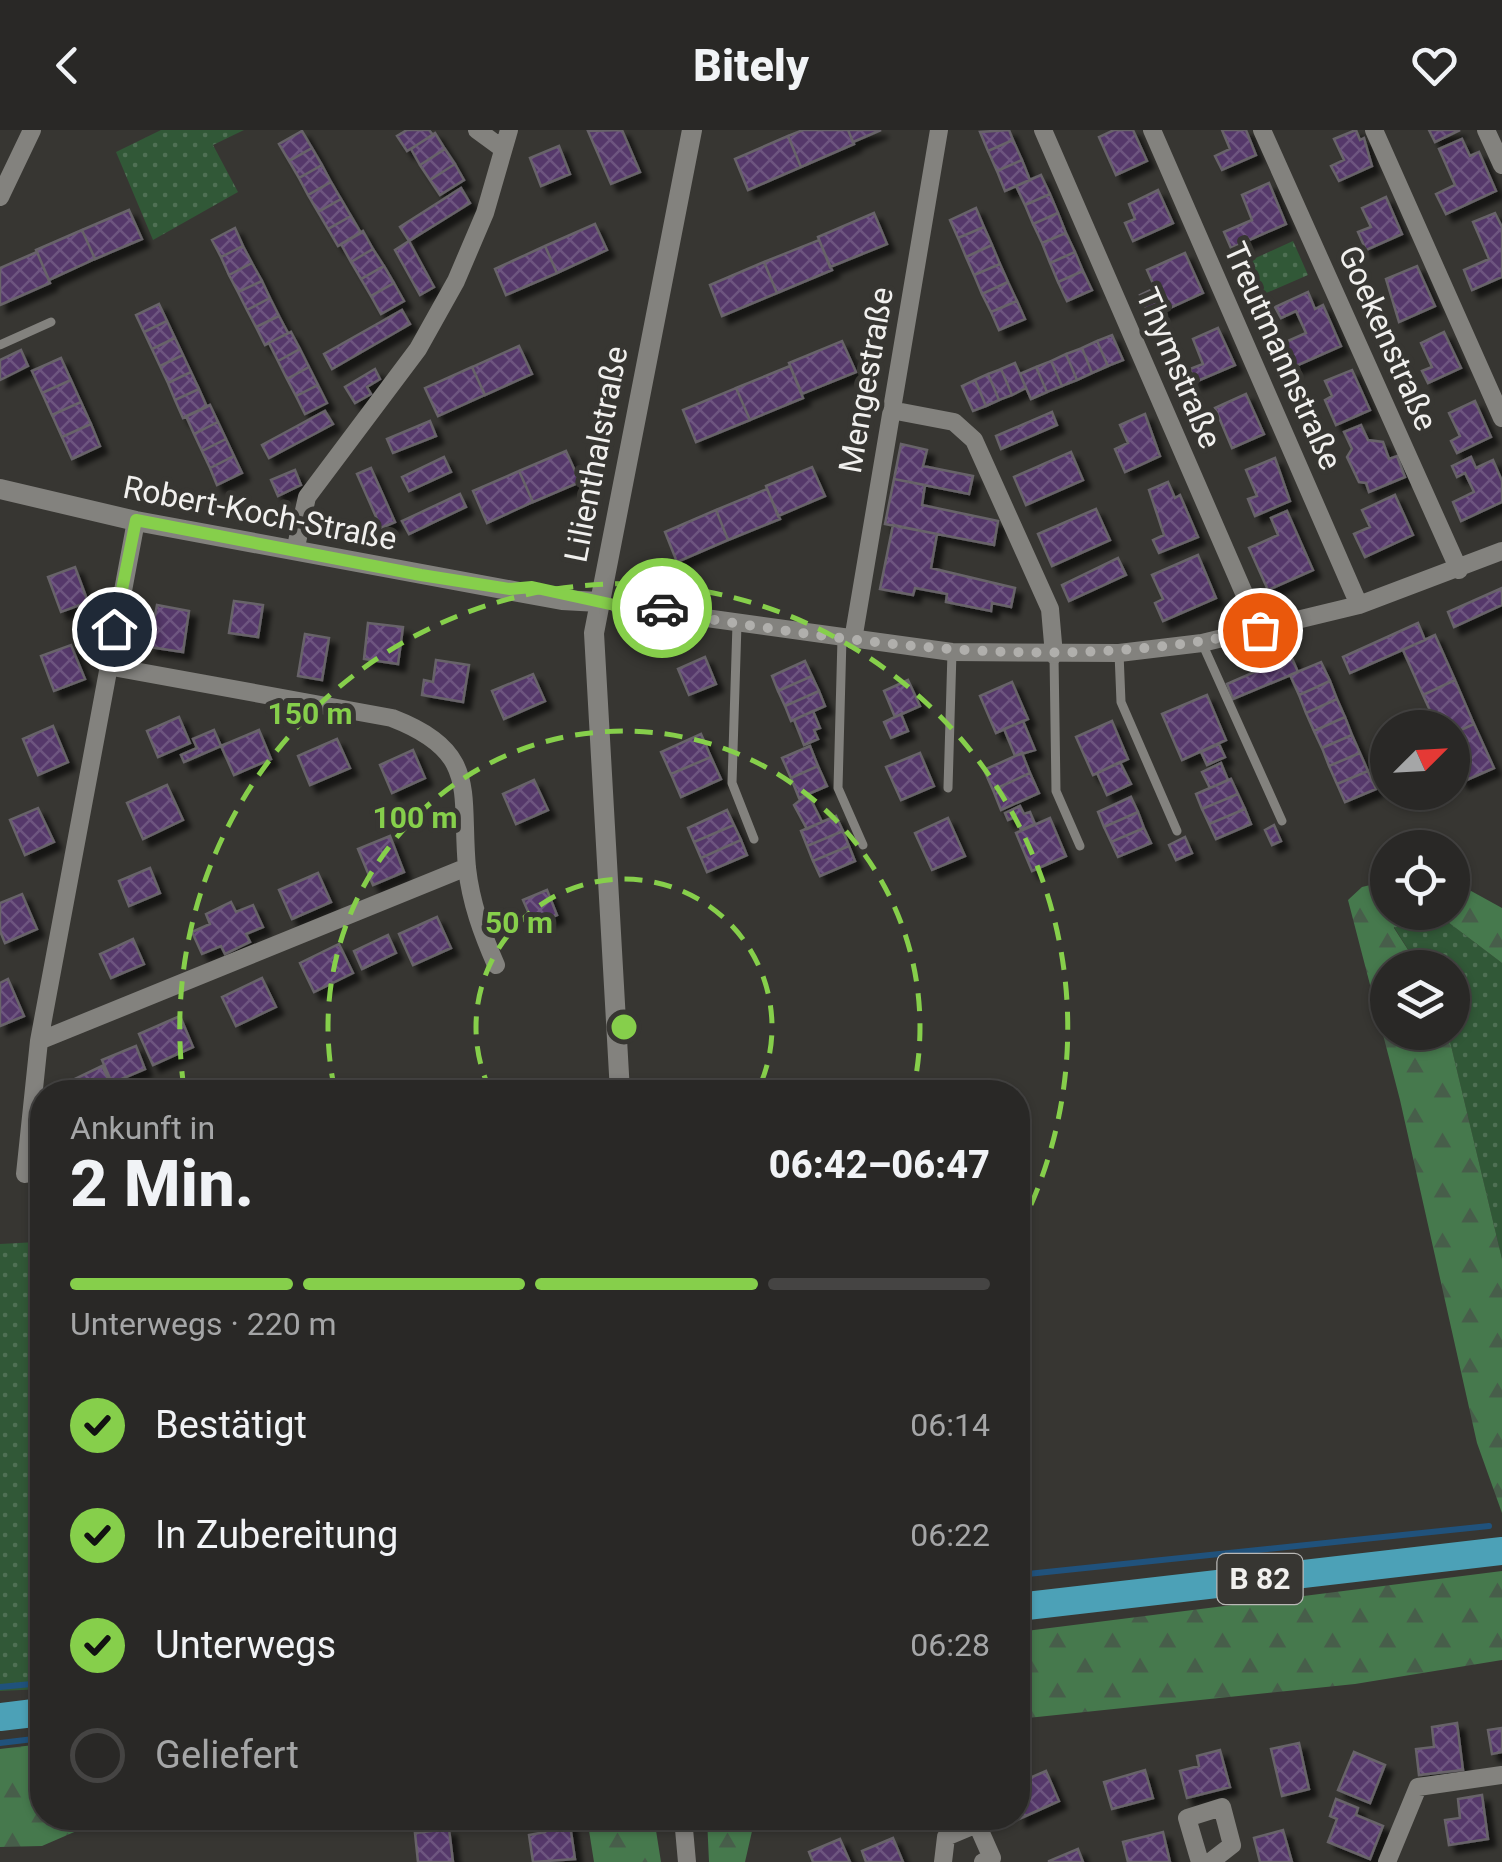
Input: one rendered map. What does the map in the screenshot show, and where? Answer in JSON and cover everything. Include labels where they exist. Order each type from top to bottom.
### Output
[{"type":"main road","name":"B 82","points":[[1030,1606],[1502,1551]]},
{"type":"main road","points":[[0,1717],[30,1713]]},
{"type":"street","points":[[3,187],[32,130]]},
{"type":"street","points":[[477,130],[504,149]]},
{"type":"street","points":[[295,552],[307,497],[418,349],[456,281],[485,213],[509,130]]},
{"type":"street","name":"Lilienthalstraße","points":[[619,1080],[594,650],[692,130]]},
{"type":"street","name":"Mengestraße","points":[[848,639],[938,130]]},
{"type":"street","name":"Thymstraße","points":[[1043,130],[1260,630]]},
{"type":"street","name":"Treutmannstraße","points":[[1152,130],[1359,605]]},
{"type":"street","name":"Goekenstraße","points":[[1262,130],[1458,570]]},
{"type":"street","points":[[1374,130],[1502,418]]},
{"type":"street","points":[[1486,130],[1502,165]]},
{"type":"street","points":[[891,410],[954,422],[974,440],[1050,609],[1054,655]]},
{"type":"street","name":"Robert-Koch-Straße","points":[[0,489],[295,552],[510,589],[532,587],[600,602]]},
{"type":"street","points":[[35,1080],[136,520]]},
{"type":"street","points":[[600,602],[661,616],[677,614],[952,652],[1119,653],[1202,643],[1359,605],[1502,551]]},
{"type":"street","points":[[107,666],[392,718],[426,732],[453,759],[467,796],[467,868],[475,915],[496,965]]},
{"type":"street","points":[[39,1041],[467,868]]},
{"type":"street","points":[[25,1174],[30,1126]]},
{"type":"street","points":[[1388,1862],[1418,1787],[1499,1780]]},
{"type":"street","points":[[1200,1862],[1187,1818],[1222,1807],[1232,1844],[1210,1862]]},
{"type":"street","points":[[683,1830],[687,1862]]},
{"type":"street","points":[[943,1862],[946,1837],[963,1830]]},
{"type":"street","points":[[980,1830],[992,1858],[983,1862]]},
{"type":"lane","points":[[0,345],[51,322]]},
{"type":"lane","points":[[737,624],[732,784],[754,840]]},
{"type":"lane","points":[[848,639],[838,788],[863,845]]},
{"type":"lane","points":[[1202,643],[1282,821]]},
{"type":"lane","points":[[948,788],[952,652]]},
{"type":"lane","points":[[1119,653],[1121,702],[1176,831]]},
{"type":"lane","points":[[1054,655],[1056,791],[1080,846]]},
{"type":"green space","points":[[161,130],[244,130],[213,145],[238,192],[153,240],[116,152]]},
{"type":"green space","points":[[1293,241],[1308,275],[1264,294],[1249,261]]},
{"type":"green space","points":[[1370,885],[1370,930],[1395,930],[1408,950],[1370,950],[1370,985],[1348,900]]},
{"type":"green space","points":[[1470,890],[1502,908],[1502,963],[1458,930],[1470,930]]},
{"type":"green space","points":[[1396,930],[1458,930],[1502,963],[1502,1259],[1452,1050],[1470,1050],[1470,950],[1408,950]]},
{"type":"green space","points":[[1387,1050],[1452,1050],[1502,1259],[1502,1513],[1477,1443]]},
{"type":"green space","points":[[30,1242],[30,1690],[0,1691],[0,1244]]},
{"type":"green space","points":[[1502,1571],[1502,1660],[1355,1684],[1030,1718],[1030,1630]]},
{"type":"green space","points":[[30,1745],[30,1830],[79,1830],[42,1846],[0,1847],[0,1749]]},
{"type":"green space","points":[[589,1830],[656,1830],[661,1862],[594,1862]]},
{"type":"green space","points":[[708,1830],[752,1830],[745,1862],[709,1862]]},
{"type":"building","points":[[407,130],[429,130],[433,135],[407,151],[397,136]]},
{"type":"building","points":[[622,130],[640,172],[611,184],[588,131]]},
{"type":"building","points":[[803,130],[848,130],[854,144],[801,167],[788,136]]},
{"type":"building","points":[[848,130],[881,130],[853,142]]},
{"type":"building","points":[[1009,130],[1013,140],[988,151],[980,132]]},
{"type":"building","points":[[1114,130],[1133,130],[1147,161],[1116,175],[1099,137]]},
{"type":"building","points":[[1222,130],[1246,130],[1256,155],[1222,170],[1215,156],[1230,149]]},
{"type":"building","points":[[1356,130],[1360,140],[1364,138],[1372,166],[1339,181],[1331,166],[1344,160],[1334,139]]},
{"type":"building","points":[[1429,130],[1460,130],[1435,142]]},
{"type":"building","points":[[302,131],[312,148],[289,161],[279,144]]},
{"type":"building","points":[[435,133],[445,149],[420,165],[411,149]]},
{"type":"building","points":[[788,136],[801,167],[748,190],[735,159]]},
{"type":"building","points":[[1462,139],[1470,156],[1479,152],[1496,191],[1446,214],[1436,194],[1455,185],[1439,149]]},
{"type":"building","points":[[1013,140],[1022,160],[997,171],[988,151]]},
{"type":"building","points":[[559,146],[570,174],[541,186],[530,158]]},
{"type":"building","points":[[312,148],[322,165],[299,178],[289,161]]},
{"type":"building","points":[[445,149],[455,164],[430,180],[420,165]]},
{"type":"building","points":[[1022,160],[1030,180],[1005,191],[997,171]]},
{"type":"building","points":[[455,164],[464,180],[440,195],[430,180]]},
{"type":"building","points":[[322,165],[331,182],[308,195],[299,178]]},
{"type":"building","points":[[1041,175],[1050,194],[1025,205],[1016,186]]},
{"type":"building","points":[[331,182],[341,199],[318,212],[308,195]]},
{"type":"building","points":[[1269,183],[1286,224],[1231,248],[1224,232],[1252,220],[1242,195]]},
{"type":"building","points":[[461,188],[470,203],[409,241],[400,227]]},
{"type":"building","points":[[1158,190],[1173,223],[1133,241],[1125,223],[1135,219],[1129,204]]},
{"type":"building","points":[[1050,194],[1058,213],[1033,224],[1025,205]]},
{"type":"building","points":[[1386,197],[1402,234],[1366,250],[1358,232],[1371,227],[1362,208]]},
{"type":"building","points":[[341,199],[351,216],[328,229],[318,212]]},
{"type":"building","points":[[976,208],[984,227],[958,238],[950,220]]},
{"type":"building","points":[[129,210],[142,239],[95,259],[82,230]]},
{"type":"building","points":[[874,213],[887,244],[830,267],[818,237]]},
{"type":"building","points":[[1058,213],[1066,233],[1042,243],[1033,224]]},
{"type":"building","points":[[1495,213],[1502,227],[1502,277],[1472,290],[1464,270],[1489,259],[1473,222]]},
{"type":"building","points":[[351,216],[361,233],[338,246],[328,229]]},
{"type":"building","points":[[595,224],[607,250],[557,273],[545,246]]},
{"type":"building","points":[[984,227],[992,245],[966,257],[958,238]]},
{"type":"building","points":[[235,228],[243,246],[221,257],[212,240]]},
{"type":"building","points":[[82,230],[95,259],[49,280],[36,250]]},
{"type":"building","points":[[363,231],[373,249],[351,262],[341,244]]},
{"type":"building","points":[[1066,233],[1075,252],[1050,263],[1042,243]]},
{"type":"building","points":[[819,240],[832,270],[777,293],[764,262]]},
{"type":"building","points":[[409,241],[434,287],[420,295],[395,250]]},
{"type":"building","points":[[992,245],[1000,264],[974,275],[966,257]]},
{"type":"building","points":[[243,246],[252,263],[229,275],[221,257]]},
{"type":"building","points":[[545,246],[557,273],[506,295],[495,269]]},
{"type":"building","points":[[373,249],[384,266],[361,279],[351,262]]},
{"type":"building","points":[[37,252],[50,283],[0,305],[0,268]]},
{"type":"building","points":[[1075,252],[1083,271],[1058,282],[1050,263]]},
{"type":"building","points":[[1185,253],[1203,293],[1150,317],[1140,295],[1155,288],[1147,270]]},
{"type":"building","points":[[764,262],[777,293],[722,316],[710,285]]},
{"type":"building","points":[[252,263],[262,281],[238,292],[229,275]]},
{"type":"building","points":[[1000,264],[1008,282],[982,294],[974,275]]},
{"type":"building","points":[[384,266],[394,283],[371,296],[361,279]]},
{"type":"building","points":[[1417,266],[1435,306],[1399,322],[1386,279]]},
{"type":"building","points":[[1083,271],[1092,290],[1067,301],[1058,282]]},
{"type":"building","points":[[262,281],[270,298],[247,310],[238,292]]},
{"type":"building","points":[[1008,282],[1017,301],[991,312],[982,294]]},
{"type":"building","points":[[394,283],[404,301],[381,314],[371,296]]},
{"type":"building","points":[[1308,292],[1315,309],[1323,305],[1341,346],[1289,369],[1279,345],[1306,333],[1296,311],[1281,318],[1275,307]]},
{"type":"building","points":[[270,298],[279,316],[256,327],[247,310]]},
{"type":"building","points":[[1017,301],[1025,319],[999,330],[991,312]]},
{"type":"building","points":[[159,304],[167,321],[144,332],[136,315]]},
{"type":"building","points":[[402,310],[410,324],[332,369],[324,354]]},
{"type":"building","points":[[279,316],[288,333],[265,345],[256,327]]},
{"type":"building","points":[[167,321],[175,338],[152,349],[144,332]]},
{"type":"building","points":[[1218,328],[1235,365],[1195,382],[1190,369],[1203,364],[1193,339]]},
{"type":"building","points":[[291,332],[300,349],[278,361],[269,343]]},
{"type":"building","points":[[1444,332],[1461,368],[1428,383],[1422,371],[1432,367],[1421,343]]},
{"type":"building","points":[[1112,335],[1123,360],[1108,366],[1097,341]]},
{"type":"building","points":[[175,338],[183,355],[160,366],[152,349]]},
{"type":"building","points":[[842,341],[856,372],[802,394],[789,363]]},
{"type":"building","points":[[1097,341],[1108,366],[1092,373],[1082,348]]},
{"type":"building","points":[[519,346],[532,374],[485,395],[472,367]]},
{"type":"building","points":[[1082,348],[1092,373],[1077,380],[1066,354]]},
{"type":"building","points":[[300,349],[309,367],[287,379],[278,361]]},
{"type":"building","points":[[21,350],[28,366],[0,380],[0,360]]},
{"type":"building","points":[[1066,354],[1077,380],[1062,386],[1051,361]]},
{"type":"building","points":[[183,355],[191,372],[168,383],[160,366]]},
{"type":"building","points":[[61,358],[71,380],[42,393],[32,371]]},
{"type":"building","points":[[1051,361],[1062,386],[1047,392],[1036,367]]},
{"type":"building","points":[[1015,363],[1026,388],[1012,395],[1001,369]]},
{"type":"building","points":[[790,366],[803,398],[750,420],[736,388]]},
{"type":"building","points":[[309,367],[318,385],[296,396],[287,379]]},
{"type":"building","points":[[472,367],[485,395],[438,416],[425,388]]},
{"type":"building","points":[[1036,367],[1047,392],[1031,399],[1020,374]]},
{"type":"building","points":[[375,369],[380,379],[367,387],[371,394],[355,403],[345,387]]},
{"type":"building","points":[[1001,369],[1012,395],[999,400],[988,374]]},
{"type":"building","points":[[1352,370],[1370,410],[1336,425],[1325,400],[1332,396],[1325,381]]},
{"type":"building","points":[[191,372],[199,389],[175,400],[168,383]]},
{"type":"building","points":[[988,374],[999,400],[986,406],[975,380]]},
{"type":"building","points":[[71,380],[81,402],[52,415],[42,393]]},
{"type":"building","points":[[975,380],[986,406],[973,411],[962,386]]},
{"type":"building","points":[[318,385],[327,403],[305,414],[296,396]]},
{"type":"building","points":[[736,388],[750,420],[696,442],[683,410]]},
{"type":"building","points":[[199,389],[207,407],[183,418],[175,400]]},
{"type":"building","points":[[1246,394],[1264,434],[1232,448],[1215,408]]},
{"type":"building","points":[[1475,401],[1491,437],[1457,453],[1451,441],[1460,436],[1449,413]]},
{"type":"building","points":[[81,402],[91,424],[62,437],[52,415]]},
{"type":"building","points":[[210,405],[218,422],[194,434],[186,416]]},
{"type":"building","points":[[325,411],[333,424],[269,458],[262,445]]},
{"type":"building","points":[[1052,412],[1057,425],[1001,449],[996,436]]},
{"type":"building","points":[[1145,414],[1160,456],[1125,472],[1115,449],[1128,443],[1120,425]]},
{"type":"building","points":[[430,421],[436,436],[393,453],[387,439]]},
{"type":"building","points":[[218,422],[226,439],[202,451],[194,434]]},
{"type":"building","points":[[91,424],[100,446],[72,459],[62,437]]},
{"type":"building","points":[[1361,425],[1368,440],[1383,442],[1389,459],[1397,456],[1405,477],[1369,492],[1366,483],[1359,482],[1347,457],[1352,449],[1344,432]]},
{"type":"building","points":[[226,439],[234,456],[210,468],[202,451]]},
{"type":"building","points":[[901,444],[927,450],[923,466],[973,476],[969,494],[894,479]]},
{"type":"building","points":[[566,451],[580,482],[533,502],[519,471]]},
{"type":"building","points":[[1071,452],[1083,480],[1026,505],[1014,477]]},
{"type":"building","points":[[234,456],[242,473],[217,485],[210,468]]},
{"type":"building","points":[[444,457],[451,472],[409,491],[402,477]]},
{"type":"building","points":[[1471,457],[1476,468],[1493,460],[1502,481],[1502,502],[1461,521],[1453,502],[1474,492],[1465,473],[1457,477],[1452,466]]},
{"type":"building","points":[[1275,458],[1290,501],[1255,516],[1248,499],[1257,496],[1246,470]]},
{"type":"building","points":[[812,467],[825,496],[778,516],[766,486]]},
{"type":"building","points":[[371,468],[395,522],[381,528],[357,474]]},
{"type":"building","points":[[295,470],[301,485],[278,496],[271,480]]},
{"type":"building","points":[[519,471],[533,502],[487,523],[473,491]]},
{"type":"building","points":[[894,479],[925,485],[922,505],[998,521],[994,545],[885,524]]},
{"type":"building","points":[[1168,482],[1175,498],[1180,495],[1198,537],[1159,553],[1153,540],[1164,535],[1149,490]]},
{"type":"building","points":[[767,489],[780,519],[728,540],[716,510]]},
{"type":"building","points":[[460,494],[466,507],[409,534],[402,521]]},
{"type":"building","points":[[1395,495],[1413,535],[1365,557],[1354,534],[1370,527],[1362,510]]},
{"type":"building","points":[[1096,509],[1110,540],[1052,566],[1038,534]]},
{"type":"building","points":[[716,510],[728,540],[677,562],[665,532]]},
{"type":"building","points":[[1287,511],[1313,570],[1268,590],[1249,548],[1278,535],[1271,518]]},
{"type":"building","points":[[893,525],[937,534],[931,568],[1015,588],[1011,607],[992,603],[991,611],[946,602],[947,594],[915,588],[913,595],[880,589]]},
{"type":"building","points":[[1198,555],[1216,598],[1163,621],[1155,603],[1163,599],[1152,575]]},
{"type":"building","points":[[1118,558],[1126,575],[1069,601],[1062,585]]},
{"type":"building","points":[[75,567],[88,602],[61,612],[48,577]]},
{"type":"building","points":[[1502,588],[1502,605],[1454,627],[1448,612]]},
{"type":"building","points":[[234,601],[263,605],[258,637],[229,633]]},
{"type":"building","points":[[157,605],[189,611],[183,652],[149,647]]},
{"type":"building","points":[[368,623],[403,627],[398,664],[364,659]]},
{"type":"building","points":[[1418,623],[1425,640],[1350,673],[1343,657]]},
{"type":"building","points":[[305,634],[329,638],[322,680],[298,676]]},
{"type":"building","points":[[1435,635],[1455,680],[1423,695],[1403,650]]},
{"type":"building","points":[[71,645],[85,679],[54,691],[41,656]]},
{"type":"building","points":[[1291,656],[1298,672],[1233,699],[1227,684]]},
{"type":"building","points":[[705,657],[716,684],[689,695],[678,669]]},
{"type":"building","points":[[436,660],[469,665],[463,702],[422,695],[424,680],[433,682]]},
{"type":"building","points":[[805,661],[812,676],[778,691],[772,676]]},
{"type":"building","points":[[1321,662],[1330,681],[1299,695],[1290,675]]},
{"type":"building","points":[[533,674],[545,701],[504,719],[492,691]]},
{"type":"building","points":[[812,676],[819,691],[785,706],[778,691]]},
{"type":"building","points":[[908,680],[920,706],[895,717],[884,691]]},
{"type":"building","points":[[1455,680],[1468,710],[1430,710],[1423,695]]},
{"type":"building","points":[[1330,681],[1337,699],[1306,713],[1299,695]]},
{"type":"building","points":[[1012,682],[1028,719],[996,733],[980,696]]},
{"type":"building","points":[[819,691],[825,706],[791,721],[785,706]]},
{"type":"building","points":[[1207,695],[1226,740],[1182,760],[1162,714]]},
{"type":"building","points":[[1337,699],[1345,717],[1314,731],[1306,713]]},
{"type":"building","points":[[813,711],[820,728],[814,730],[818,739],[804,745],[794,720]]},
{"type":"building","points":[[901,714],[908,731],[891,738],[884,722]]},
{"type":"building","points":[[179,717],[190,743],[158,757],[147,731]]},
{"type":"building","points":[[1345,717],[1352,735],[1322,748],[1314,731]]},
{"type":"building","points":[[1023,721],[1035,750],[1015,756],[1004,729]]},
{"type":"building","points":[[1112,721],[1128,759],[1093,775],[1076,737]]},
{"type":"building","points":[[1474,724],[1494,768],[1470,778],[1470,726]]},
{"type":"building","points":[[53,726],[68,762],[38,775],[23,739]]},
{"type":"building","points":[[214,730],[221,746],[184,762],[181,755],[197,748],[193,739]]},
{"type":"building","points":[[259,730],[271,759],[234,775],[221,746]]},
{"type":"building","points":[[701,734],[711,757],[671,774],[661,752]]},
{"type":"building","points":[[1352,735],[1360,753],[1329,766],[1322,748]]},
{"type":"building","points":[[337,739],[350,768],[310,785],[298,756]]},
{"type":"building","points":[[1219,744],[1225,757],[1207,765],[1201,752]]},
{"type":"building","points":[[810,746],[818,766],[791,778],[782,758]]},
{"type":"building","points":[[413,750],[425,778],[392,793],[380,765]]},
{"type":"building","points":[[920,753],[934,786],[901,800],[886,767]]},
{"type":"building","points":[[1022,753],[1030,773],[993,790],[984,770]]},
{"type":"building","points":[[1360,753],[1368,771],[1337,784],[1329,766]]},
{"type":"building","points":[[711,757],[721,779],[681,797],[671,774]]},
{"type":"building","points":[[1120,762],[1131,784],[1107,795],[1097,773]]},
{"type":"building","points":[[1221,763],[1228,780],[1210,788],[1202,772]]},
{"type":"building","points":[[818,766],[827,786],[799,798],[791,778]]},
{"type":"building","points":[[1368,771],[1370,776],[1370,792],[1345,802],[1337,784]]},
{"type":"building","points":[[1030,773],[1039,793],[1001,810],[993,790]]},
{"type":"building","points":[[1231,779],[1238,794],[1202,809],[1196,794]]},
{"type":"building","points":[[534,780],[548,810],[516,824],[503,794]]},
{"type":"building","points":[[167,785],[183,820],[143,839],[127,803]]},
{"type":"building","points":[[808,794],[822,822],[807,829],[794,805]]},
{"type":"building","points":[[1238,794],[1245,809],[1209,824],[1202,809]]},
{"type":"building","points":[[1131,797],[1138,812],[1104,827],[1098,812]]},
{"type":"building","points":[[1020,806],[1024,814],[1030,812],[1035,824],[1021,830],[1015,817],[1008,820],[1005,813]]},
{"type":"building","points":[[38,808],[54,842],[25,855],[10,820]]},
{"type":"building","points":[[1245,809],[1251,824],[1216,839],[1209,824]]},
{"type":"building","points":[[727,810],[734,825],[694,842],[688,828]]},
{"type":"building","points":[[1138,812],[1144,828],[1111,842],[1104,827]]},
{"type":"building","points":[[836,816],[843,831],[807,846],[801,831]]},
{"type":"building","points":[[948,818],[965,856],[932,870],[915,833]]},
{"type":"building","points":[[1050,818],[1066,856],[1032,871],[1016,833]]},
{"type":"building","points":[[734,825],[741,840],[701,858],[694,842]]},
{"type":"building","points":[[1274,825],[1281,841],[1272,845],[1265,830]]},
{"type":"building","points":[[1144,828],[1151,843],[1118,857],[1111,842]]},
{"type":"building","points":[[843,831],[849,846],[813,861],[807,846]]},
{"type":"building","points":[[390,836],[404,872],[373,885],[358,849]]},
{"type":"building","points":[[1185,837],[1192,853],[1176,860],[1169,845]]},
{"type":"building","points":[[741,840],[747,855],[707,872],[701,858]]},
{"type":"building","points":[[849,846],[855,861],[820,876],[813,861]]},
{"type":"building","points":[[150,868],[160,893],[129,906],[119,881]]},
{"type":"building","points":[[318,873],[331,902],[292,919],[279,890]]},
{"type":"building","points":[[547,890],[557,915],[534,925],[523,900]]},
{"type":"building","points":[[22,894],[37,929],[5,943],[0,931],[0,903]]},
{"type":"building","points":[[231,902],[236,912],[253,905],[263,927],[246,934],[250,942],[225,954],[221,946],[202,954],[192,932],[210,924],[206,914]]},
{"type":"building","points":[[437,917],[451,948],[413,965],[399,934]]},
{"type":"building","points":[[388,935],[396,953],[362,969],[354,951]]},
{"type":"building","points":[[133,939],[144,964],[111,978],[100,954]]},
{"type":"building","points":[[339,944],[353,973],[314,992],[300,963]]},
{"type":"building","points":[[262,978],[276,1007],[236,1026],[222,997]]},
{"type":"building","points":[[8,979],[24,1016],[0,1026],[0,983]]},
{"type":"building","points":[[180,1016],[193,1047],[153,1065],[139,1034]]},
{"type":"building","points":[[136,1046],[145,1069],[111,1080],[102,1060]]},
{"type":"building","points":[[102,1066],[109,1080],[73,1080]]},
{"type":"building","points":[[1457,1723],[1463,1770],[1419,1775],[1416,1749],[1434,1747],[1432,1727]]},
{"type":"building","points":[[1502,1728],[1502,1752],[1492,1754],[1488,1730]]},
{"type":"building","points":[[1299,1743],[1309,1789],[1282,1796],[1271,1749]]},
{"type":"building","points":[[1220,1750],[1230,1787],[1187,1798],[1180,1771],[1199,1766],[1197,1756]]},
{"type":"building","points":[[1354,1752],[1385,1765],[1370,1803],[1338,1790]]},
{"type":"building","points":[[1145,1770],[1153,1798],[1112,1809],[1104,1782]]},
{"type":"building","points":[[1046,1771],[1059,1801],[1030,1814],[1030,1778]]},
{"type":"building","points":[[1482,1795],[1488,1839],[1449,1845],[1445,1820],[1460,1818],[1458,1799]]},
{"type":"building","points":[[1336,1799],[1358,1808],[1356,1815],[1383,1826],[1370,1859],[1328,1842],[1337,1819],[1330,1816]]},
{"type":"building","points":[[449,1830],[453,1862],[418,1862],[415,1833]]},
{"type":"building","points":[[571,1830],[575,1859],[533,1862],[529,1835]]},
{"type":"building","points":[[1283,1830],[1292,1862],[1260,1862],[1254,1838]]},
{"type":"building","points":[[1163,1832],[1170,1862],[1128,1862],[1123,1842]]},
{"type":"building","points":[[893,1838],[903,1862],[866,1862],[862,1851]]},
{"type":"building","points":[[840,1839],[850,1862],[813,1862],[809,1852]]},
{"type":"building","points":[[1078,1849],[1083,1862],[1049,1862],[1049,1861]]},
{"type":"waterway","points":[[1030,1574],[1489,1526]]},
{"type":"waterway","points":[[0,1687],[30,1684]]},
{"type":"waterway","points":[[0,1743],[30,1739]]},
{"type":"way so far","points":[[662,608],[677,614],[952,652],[1119,653],[1202,643],[1260,630]]},
{"type":"route","points":[[114,629],[136,520],[421,575],[510,589],[532,587],[619,606],[662,608]]}]
